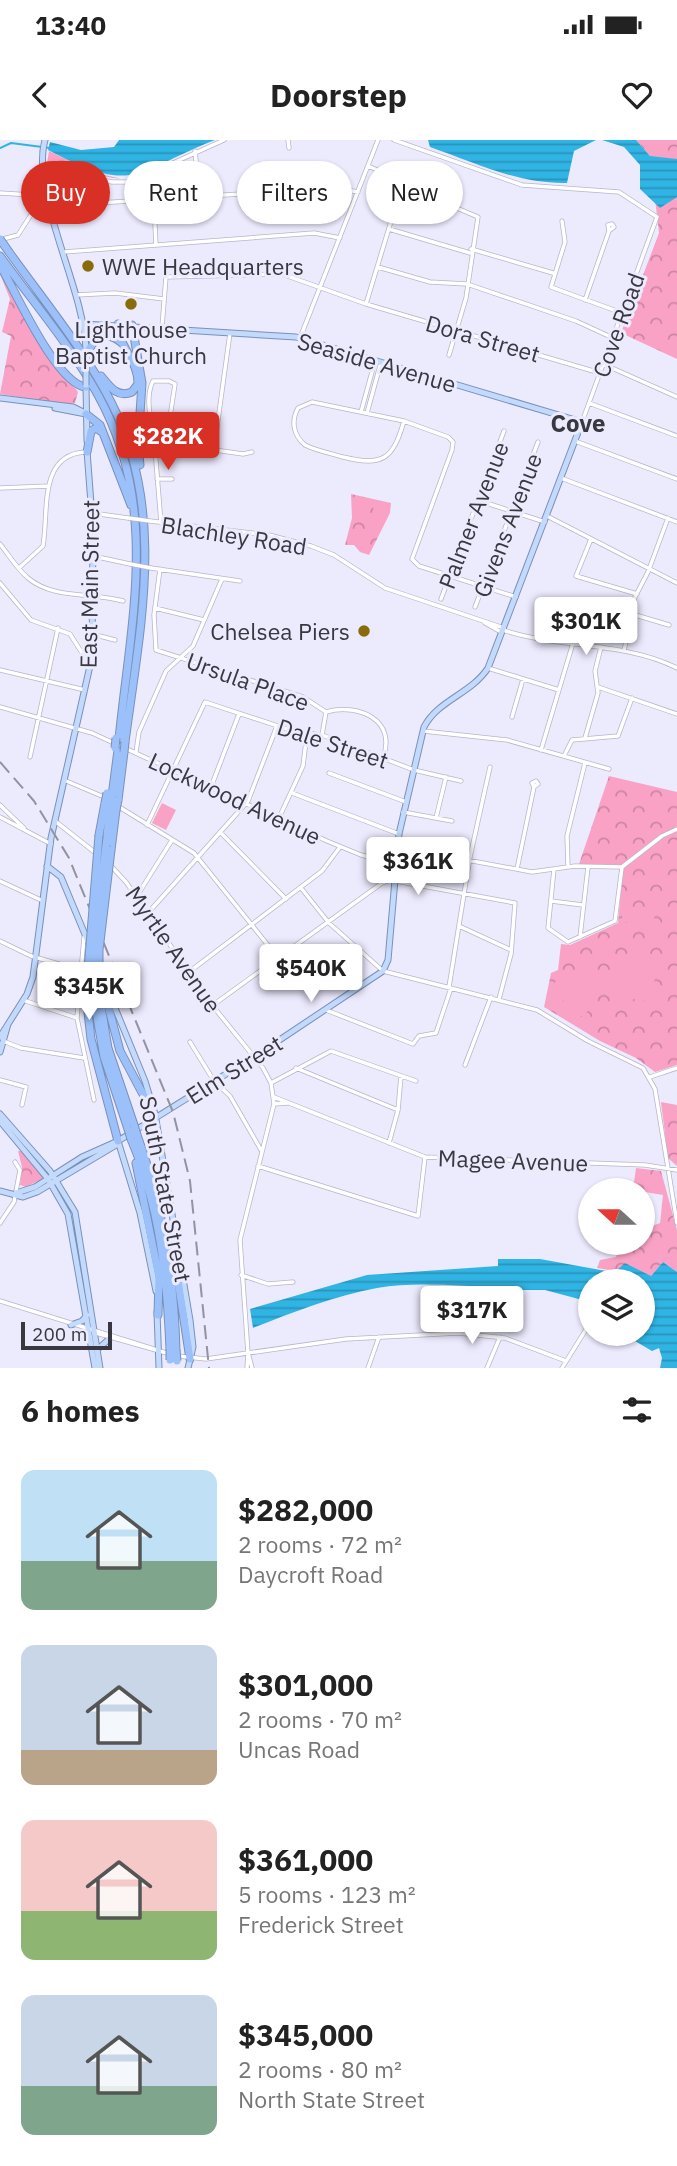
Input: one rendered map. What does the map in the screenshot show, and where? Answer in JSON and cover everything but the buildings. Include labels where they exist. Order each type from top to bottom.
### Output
[{"type":"highway","points":[[0,239],[93,370],[115,409],[132,451],[142,494]]},
{"type":"highway","points":[[0,256],[79,365],[107,412],[129,473],[138,549],[111,807],[103,957],[96,994],[117,1043],[155,1117]]},
{"type":"highway","points":[[0,265],[63,370],[74,384],[86,387]]},
{"type":"highway","points":[[58,320],[110,388],[120,394],[132,392],[138,384],[137,373],[118,332],[118,324]]},
{"type":"highway","points":[[120,739],[146,572],[138,449],[142,377],[132,325]]},
{"type":"highway","points":[[86,353],[95,341],[106,336],[118,340],[130,355]]},
{"type":"highway","points":[[86,414],[98,422],[128,494],[138,549]]},
{"type":"highway","points":[[87,452],[89,435],[94,429],[101,431],[110,449]]},
{"type":"highway","points":[[117,1141],[93,1047],[99,835],[111,807],[119,750]]},
{"type":"highway","points":[[108,848],[94,947],[96,994],[108,1048],[160,1236],[174,1364]]},
{"type":"highway","points":[[134,1137],[155,1190],[176,1259],[190,1359]]},
{"type":"highway","points":[[134,1137],[159,1277],[158,1315]]},
{"type":"highway","points":[[155,1190],[171,1266],[173,1350]]},
{"type":"main road","name":"East Main Street","points":[[42,161],[45,140]]},
{"type":"main road","name":"East Main Street","points":[[0,1052],[1,1039],[31,984],[55,821],[91,666],[89,595],[93,556],[84,324],[56,224]]},
{"type":"main road","name":"Seaside Avenue","points":[[84,324],[118,324],[300,338],[582,422]]},
{"type":"main road","points":[[75,407],[86,387]]},
{"type":"main road","points":[[0,398],[86,414]]},
{"type":"main road","points":[[62,408],[75,407],[86,414]]},
{"type":"main road","name":"Cove Road","points":[[383,971],[388,960],[399,834],[423,731],[434,713],[470,688],[488,668],[582,422]]},
{"type":"main road","name":"South State Street","points":[[47,866],[54,868],[61,877],[145,1081],[155,1117],[183,1265],[192,1342],[188,1368]]},
{"type":"main road","name":"Elm Street","points":[[0,1191],[29,1195],[82,1157],[117,1141],[254,1058],[383,971]]},
{"type":"main road","points":[[0,1114],[75,1212],[95,1368]]},
{"type":"main road","points":[[0,1121],[52,1180],[68,1214],[100,1368]]},
{"type":"main road","points":[[117,1141],[140,1213],[156,1289],[159,1368]]},
{"type":"main road","points":[[71,1325],[82,1321],[87,1315]]},
{"type":"main road","points":[[98,1349],[109,1339]]},
{"type":"street","points":[[110,182],[131,182],[224,140]]},
{"type":"street","points":[[288,140],[289,148]]},
{"type":"street","points":[[370,161],[378,140]]},
{"type":"street","points":[[394,140],[404,142]]},
{"type":"street","name":"Cove Road","points":[[404,142],[522,185],[619,192],[633,198],[657,217],[582,422]]},
{"type":"street","points":[[195,151],[196,161]]},
{"type":"street","points":[[300,338],[366,171]]},
{"type":"street","points":[[223,196],[335,188],[358,192]]},
{"type":"street","points":[[0,193],[21,194]]},
{"type":"street","points":[[449,355],[467,284],[478,221],[474,213],[463,209]]},
{"type":"street","points":[[562,222],[565,242],[553,273],[552,288],[622,313]]},
{"type":"street","points":[[0,239],[22,233],[27,224]]},
{"type":"street","points":[[366,303],[390,224]]},
{"type":"street","points":[[155,225],[156,245]]},
{"type":"street","points":[[389,229],[553,273]]},
{"type":"street","points":[[585,300],[609,231]]},
{"type":"street","points":[[64,252],[314,233],[340,238]]},
{"type":"street","points":[[378,267],[429,282],[467,284],[576,321],[613,338]]},
{"type":"street","name":"Dora Street","points":[[164,299],[166,277],[274,273],[600,373]]},
{"type":"street","points":[[76,295],[118,293],[164,299],[162,327]]},
{"type":"street","points":[[214,449],[230,332]]},
{"type":"street","points":[[361,412],[378,361]]},
{"type":"street","points":[[368,413],[378,361]]},
{"type":"street","points":[[603,364],[677,397]]},
{"type":"street","points":[[153,424],[167,422],[170,417],[175,389],[169,381],[151,384],[149,414],[153,424],[161,523]]},
{"type":"street","points":[[404,421],[392,451],[378,460],[362,461],[315,449],[302,442],[293,422],[298,408],[307,402],[404,421],[448,437],[453,445],[412,554],[414,562],[419,566],[516,597]]},
{"type":"street","points":[[589,403],[677,436]]},
{"type":"street","name":"Palmer Avenue","points":[[441,599],[504,430]]},
{"type":"street","points":[[177,441],[243,454],[252,452]]},
{"type":"street","points":[[575,441],[677,479]]},
{"type":"street","name":"Givens Avenue","points":[[475,607],[538,442]]},
{"type":"street","points":[[19,568],[43,546],[53,469],[59,461],[72,453],[87,452]]},
{"type":"street","points":[[561,478],[677,522]]},
{"type":"street","points":[[157,479],[172,479]]},
{"type":"street","points":[[0,488],[49,486]]},
{"type":"street","points":[[479,500],[512,512],[546,519],[591,538],[677,583]]},
{"type":"street","name":"Blachley Road","points":[[92,513],[269,535],[311,546],[340,559],[385,588],[503,630],[624,650],[655,658],[677,668]]},
{"type":"street","points":[[624,650],[637,594],[650,569],[668,518]]},
{"type":"street","points":[[591,538],[575,575],[637,594]]},
{"type":"street","points":[[0,544],[30,580],[47,589],[123,601]]},
{"type":"street","points":[[93,556],[112,557],[151,568],[240,581]]},
{"type":"street","name":"Ursula Place","points":[[160,569],[153,647],[220,673],[303,697],[326,712],[354,709],[376,719],[387,738],[383,758]]},
{"type":"street","points":[[136,752],[139,732],[166,671],[193,646],[222,579]]},
{"type":"street","points":[[0,583],[29,618],[69,634],[91,666]]},
{"type":"street","points":[[572,600],[669,625]]},
{"type":"street","points":[[155,608],[204,620]]},
{"type":"street","points":[[30,757],[58,628]]},
{"type":"street","points":[[92,634],[115,640]]},
{"type":"street","points":[[541,750],[573,643]]},
{"type":"street","points":[[585,738],[598,687],[595,671],[601,647]]},
{"type":"street","points":[[488,668],[559,690]]},
{"type":"street","points":[[0,670],[85,690]]},
{"type":"street","points":[[512,717],[523,679]]},
{"type":"street","points":[[598,687],[677,714]]},
{"type":"street","points":[[564,756],[569,742],[618,736],[632,698]]},
{"type":"street","name":"Dale Street","points":[[174,770],[205,702],[277,726],[322,735],[414,771],[461,781]]},
{"type":"street","name":"Lockwood Avenue","points":[[0,707],[88,731],[340,847],[396,864]]},
{"type":"street","points":[[322,735],[326,712]]},
{"type":"street","points":[[211,787],[239,713]]},
{"type":"street","points":[[148,913],[246,803],[277,726]]},
{"type":"street","points":[[423,731],[500,739],[609,769]]},
{"type":"street","points":[[279,818],[304,764],[307,733]]},
{"type":"street","points":[[568,867],[567,836],[585,762]]},
{"type":"street","points":[[326,1010],[413,1044],[419,1036],[436,1033],[450,988],[469,860],[490,766]]},
{"type":"street","points":[[147,825],[174,770]]},
{"type":"street","points":[[329,773],[406,802]]},
{"type":"street","points":[[436,818],[446,778]]},
{"type":"street","points":[[64,780],[93,790],[198,857],[279,959]]},
{"type":"street","points":[[517,869],[534,787]]},
{"type":"street","points":[[292,793],[399,834]]},
{"type":"street","points":[[0,805],[26,831]]},
{"type":"street","points":[[403,812],[452,821]]},
{"type":"street","points":[[0,817],[51,844]]},
{"type":"street","points":[[10,822],[12,817]]},
{"type":"street","name":"Myrtle Avenue","points":[[55,821],[115,869],[271,1083]]},
{"type":"street","points":[[397,847],[539,872],[568,867],[622,867],[662,836],[677,829]]},
{"type":"street","points":[[220,832],[286,899]]},
{"type":"street","points":[[136,896],[172,840]]},
{"type":"street","points":[[189,972],[301,888],[331,863],[340,847]]},
{"type":"street","points":[[580,937],[588,867]]},
{"type":"street","points":[[555,869],[549,931],[566,942],[615,921],[622,867]]},
{"type":"street","points":[[0,881],[43,901]]},
{"type":"street","points":[[212,1005],[382,883],[394,881],[515,903],[511,950],[499,999]]},
{"type":"street","points":[[301,888],[329,923],[383,971],[543,1012],[589,1041],[636,1063],[650,1077],[657,1098],[665,1166],[677,1223]]},
{"type":"street","points":[[551,901],[583,905]]},
{"type":"street","points":[[459,926],[511,950]]},
{"type":"street","points":[[83,928],[85,945],[77,1018],[94,1100]]},
{"type":"street","points":[[0,941],[104,981]]},
{"type":"street","points":[[466,1065],[491,997]]},
{"type":"street","points":[[23,1000],[77,1018]]},
{"type":"street","points":[[1,1039],[21,1048],[84,1058]]},
{"type":"street","points":[[190,1042],[214,1081],[230,1096],[262,1150]]},
{"type":"street","points":[[249,1368],[240,1240],[274,1104],[271,1083],[331,1051],[416,1082]]},
{"type":"street","points":[[296,1068],[398,1110]]},
{"type":"street","points":[[650,1077],[677,1068]]},
{"type":"street","points":[[389,1143],[398,1110],[401,1076]]},
{"type":"street","points":[[0,1080],[26,1087],[22,1105]]},
{"type":"street","name":"Magee Avenue","points":[[274,1097],[425,1157],[665,1166],[677,1170]]},
{"type":"street","name":"Magee Avenue","points":[[274,1104],[288,1103]]},
{"type":"street","points":[[258,1166],[420,1216],[425,1157]]},
{"type":"street","points":[[0,1223],[16,1193],[20,1167],[15,1162]]},
{"type":"street","points":[[241,1275],[268,1284],[293,1282]]},
{"type":"street","points":[[0,1301],[109,1339],[190,1359],[379,1337],[458,1333],[500,1337],[566,1361]]},
{"type":"street","points":[[92,1332],[141,1343],[159,1352]]},
{"type":"street","points":[[368,1368],[379,1337]]},
{"type":"street","points":[[487,1368],[500,1337]]},
{"type":"street","points":[[562,1368],[578,1342]]},
{"type":"green space","points":[[636,140],[677,140],[677,359],[621,333],[659,233],[650,156]]},
{"type":"green space","points":[[49,151],[70,161],[47,161]]},
{"type":"green space","points":[[0,274],[35,336],[78,392],[75,403],[66,405],[0,394],[11,336],[2,332],[10,299]]},
{"type":"green space","points":[[351,494],[391,503],[390,513],[369,555],[360,552],[354,545],[345,545],[352,518]]},
{"type":"green space","points":[[378,502],[384,502],[389,510],[387,516],[378,518],[373,513],[373,507]]},
{"type":"green space","points":[[609,776],[677,792],[677,1065],[655,1072],[636,1058],[600,1041],[544,1007],[551,973],[558,970],[561,944],[570,945],[618,923],[623,868],[579,864]]},
{"type":"green space","points":[[162,803],[176,810],[166,830],[152,823]]},
{"type":"green space","points":[[623,907],[655,909],[654,923],[622,922]]},
{"type":"green space","points":[[649,956],[658,957],[652,997],[645,1001],[607,995],[621,968]]},
{"type":"green space","points":[[594,962],[599,979],[597,995],[590,1009],[575,1020],[554,985],[557,978]]},
{"type":"green space","points":[[661,1102],[677,1105],[677,1166],[668,1158]]},
{"type":"green space","points":[[18,1151],[22,1151],[43,1175],[42,1179],[26,1187],[20,1185],[22,1167]]},
{"type":"green space","points":[[636,1168],[661,1171],[677,1230],[677,1272],[663,1262],[655,1271],[655,1269],[597,1268],[600,1260],[616,1255],[655,1255],[655,1225],[660,1223],[663,1195],[655,1194],[655,1178],[635,1178]]},
{"type":"water","points":[[119,140],[215,140],[167,161],[124,161],[124,175],[118,175],[110,174],[110,161],[71,161],[48,150],[50,142],[81,150],[114,147]]},
{"type":"water","points":[[428,140],[596,140],[574,151],[567,183],[531,180],[497,171],[430,147]]},
{"type":"water","points":[[602,140],[636,140],[650,156],[677,159],[677,197],[660,208],[640,189],[640,165],[624,147]]},
{"type":"water","points":[[498,1259],[540,1259],[595,1269],[578,1269],[578,1299],[545,1290],[502,1290],[502,1287],[393,1286],[330,1300],[253,1328],[250,1309],[367,1275],[498,1266]]},
{"type":"water","points":[[663,1262],[677,1272],[677,1368],[660,1368],[662,1358],[659,1348],[652,1351],[643,1346],[655,1346],[655,1271]]},
{"type":"water","points":[[625,1263],[637,1269],[618,1269]]},
{"type":"waterway","points":[[0,148],[11,143],[50,148]]},
{"type":"railway","points":[[0,762],[34,801],[69,858],[173,1112],[190,1181],[209,1368]]},
{"type":"place","name":"WWE Headquarters","points":[[88,266]]},
{"type":"place","name":"Lighthouse Baptist Church","points":[[131,304]]},
{"type":"place","name":"Chelsea Piers","points":[[364,631]]},
{"type":"district","name":"Cove","points":[[578,423]]}]
